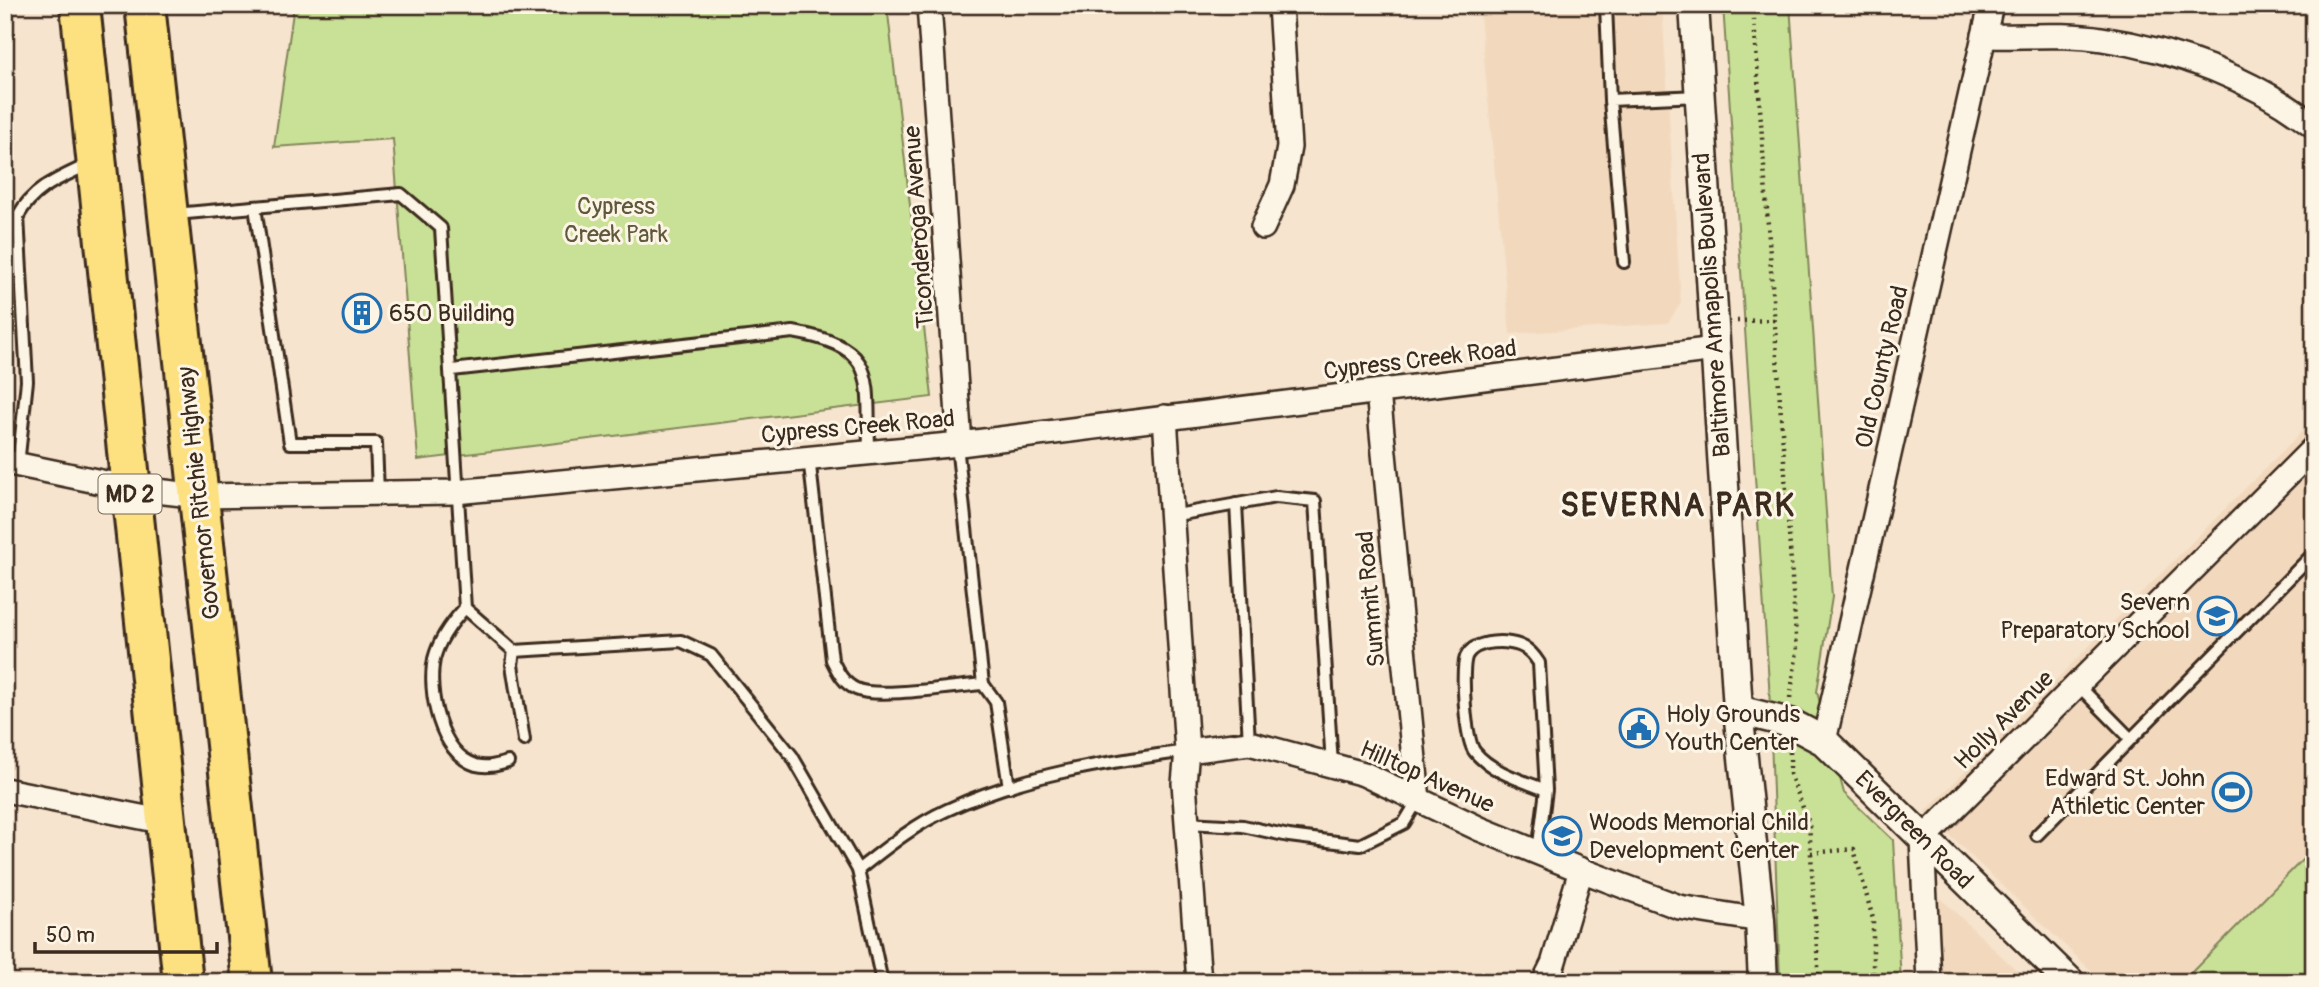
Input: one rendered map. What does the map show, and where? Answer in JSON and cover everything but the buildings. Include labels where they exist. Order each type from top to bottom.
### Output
[{"type":"highway","name":"MD 2","points":[[80,5],[183,982]]},
{"type":"highway","name":"Governor Ritchie Highway","points":[[145,5],[252,982]]},
{"type":"street","name":"Ticonderoga Avenue","points":[[929,5],[959,444]]},
{"type":"street","points":[[1263,227],[1282,185],[1289,147],[1280,5]]},
{"type":"street","name":"Baltimore Annapolis Boulevard","points":[[1694,5],[1738,710],[1760,920],[1763,982]]},
{"type":"street","name":"Old County Road","points":[[1824,741],[1991,5]]},
{"type":"street","points":[[1984,36],[2100,38],[2161,51],[2214,69],[2313,122]]},
{"type":"street","name":"Cypress Creek Road","points":[[12,463],[130,488],[200,496],[455,492],[959,444],[1715,349]]},
{"type":"street","name":"Summit Road","points":[[1378,392],[1418,800]]},
{"type":"street","points":[[1165,417],[1186,751],[1184,783],[1199,982]]},
{"type":"street","name":"Holly Avenue","points":[[1922,840],[2314,447]]},
{"type":"street","name":"Evergreen Road","points":[[1738,710],[1790,723],[1824,741],[1922,840],[2070,982]]},
{"type":"street","name":"Hilltop Avenue","points":[[1186,751],[1250,743],[1364,774],[1538,852],[1679,907],[1760,920]]},
{"type":"street","points":[[5,790],[166,822]]},
{"type":"street","points":[[1922,840],[1929,982]]},
{"type":"street","points":[[1544,982],[1556,953],[1581,870]]},
{"type":"lane","points":[[1606,5],[1610,100],[1623,262]]},
{"type":"lane","points":[[1610,100],[1699,96]]},
{"type":"lane","points":[[12,463],[27,381],[18,216],[27,200],[43,186],[96,161]]},
{"type":"lane","points":[[169,215],[401,194],[441,228],[452,370],[455,492],[465,608],[441,639],[434,661],[433,695],[453,748],[460,755],[475,765],[492,767],[508,762]]},
{"type":"lane","points":[[255,207],[290,443],[376,443],[377,493]]},
{"type":"lane","points":[[452,370],[793,332],[828,338],[848,349],[865,368],[869,451]]},
{"type":"lane","points":[[959,444],[983,684],[996,702],[1009,787]]},
{"type":"lane","points":[[809,457],[832,660],[839,674],[848,684],[870,693],[983,684]]},
{"type":"lane","points":[[1171,516],[1276,497],[1315,501],[1332,765]]},
{"type":"lane","points":[[1236,504],[1250,743]]},
{"type":"lane","points":[[2037,835],[2314,553]]},
{"type":"lane","points":[[465,608],[514,651],[681,641],[711,655],[792,756],[858,870],[882,982]]},
{"type":"lane","points":[[1538,852],[1545,790],[1539,663],[1523,646],[1510,643],[1485,644],[1474,648],[1466,657],[1465,673],[1468,738],[1473,751],[1502,771],[1545,790]]},
{"type":"lane","points":[[514,651],[512,665],[524,740]]},
{"type":"lane","points":[[2077,684],[2131,739]]},
{"type":"lane","points":[[858,870],[900,837],[947,810],[1009,787],[1104,762],[1186,751]]},
{"type":"lane","points":[[1187,822],[1243,827],[1360,845],[1404,823],[1418,800]]},
{"type":"path","points":[[1753,5],[1797,651],[1790,690]]},
{"type":"path","points":[[1735,321],[1775,320]]},
{"type":"path","points":[[1790,744],[1790,774],[1809,822],[1819,982]]},
{"type":"path","points":[[1811,853],[1854,849],[1860,880],[1873,919],[1873,982]]},
{"type":"shaded area","points":[[1479,5],[1662,5],[1681,303],[1668,323],[1510,334]]},
{"type":"shaded area","name":"Severn Preparatory School","points":[[2314,419],[2314,982],[2103,982],[1925,812]]},
{"type":"shaded area","points":[[1935,893],[2029,982],[1939,982]]},
{"type":"green space","name":"Cypress Creek Park","points":[[294,5],[887,5],[932,397],[418,460],[393,139],[274,147]]},
{"type":"green space","points":[[1723,5],[1790,5],[1832,597],[1817,692],[1844,793],[1893,840],[1901,982],[1780,982],[1769,683]]},
{"type":"green space","points":[[2314,848],[2314,982],[2182,982]]},
{"type":"place","name":"650 Building","points":[[362,313]]},
{"type":"place","name":"Severn Preparatory School","points":[[2217,616]]},
{"type":"place","name":"Holy Grounds Youth Center","points":[[1639,728]]},
{"type":"place","name":"Edward St. John Athletic Center","points":[[2232,792]]},
{"type":"place","name":"Woods Memorial Child Development Center","points":[[1562,836]]},
{"type":"district","name":"SEVERNA PARK","points":[[1678,506]]}]
